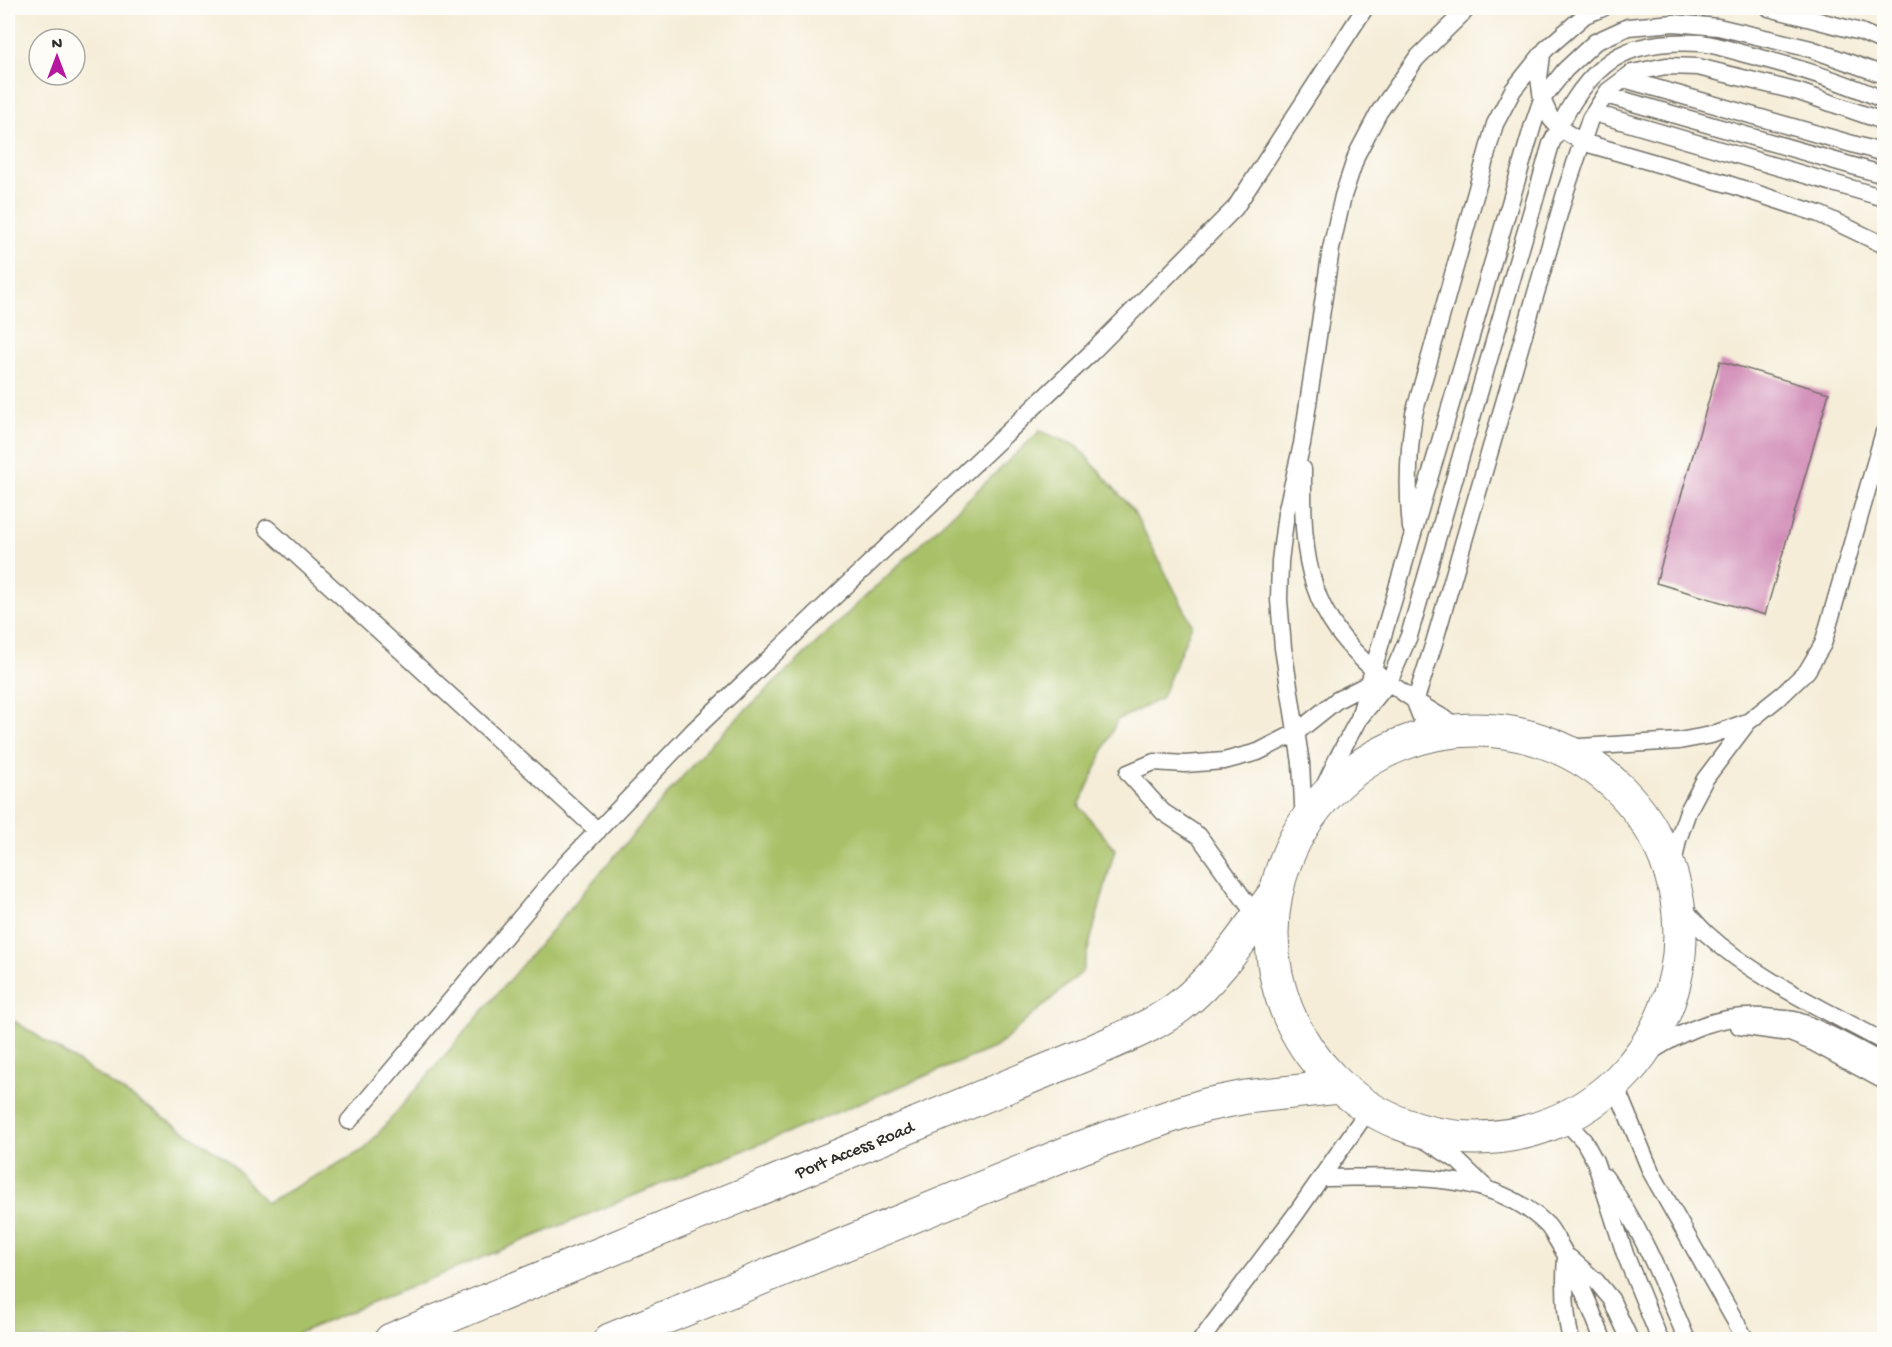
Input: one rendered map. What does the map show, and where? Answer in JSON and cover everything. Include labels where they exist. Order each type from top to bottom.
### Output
[{"type":"main road","points":[[1462,729],[1514,733],[1563,748],[1610,778],[1647,820],[1672,870],[1679,903],[1680,958],[1666,1012],[1638,1060],[1615,1085],[1588,1106],[1557,1122],[1504,1137],[1449,1137],[1383,1116],[1339,1087],[1296,1032],[1272,966],[1268,918],[1288,849],[1309,816],[1346,775],[1385,750],[1428,735],[1462,729]]},
{"type":"main road","name":"Port Access Road","points":[[391,1340],[1091,1052],[1144,1028],[1179,1006],[1203,986],[1268,918]]},
{"type":"main road","points":[[610,1340],[1082,1147],[1206,1105],[1274,1093],[1339,1087]]},
{"type":"lane","points":[[349,1121],[564,866],[693,730],[1092,352],[1235,208],[1365,8]]},
{"type":"lane","points":[[1309,816],[1283,648],[1279,600],[1280,561],[1286,513],[1302,444],[1331,249],[1343,196],[1357,154],[1378,112],[1416,59],[1468,8]]},
{"type":"lane","points":[[1412,536],[1407,493],[1408,450],[1417,403],[1495,124],[1513,90],[1542,54],[1585,15],[1604,8]]},
{"type":"lane","points":[[1769,8],[1861,32],[1884,42]]},
{"type":"lane","points":[[1359,720],[1533,125],[1542,99],[1565,70],[1595,42],[1628,27],[1674,23],[1718,27],[1811,49],[1884,75]]},
{"type":"lane","points":[[1309,816],[1359,720],[1389,682],[1409,636],[1551,144],[1581,88],[1606,64],[1629,51],[1672,42],[1703,43],[1774,61],[1854,86],[1884,100]]},
{"type":"lane","points":[[1542,54],[1539,78],[1542,99],[1551,119],[1558,128],[1582,142],[1728,184],[1819,214],[1884,245]]},
{"type":"lane","points":[[1428,735],[1415,702],[1434,644],[1566,190],[1590,119],[1606,95],[1632,74],[1666,66],[1698,67],[1799,92],[1877,119],[1884,124]]},
{"type":"lane","points":[[1624,79],[1884,153]]},
{"type":"lane","points":[[1606,95],[1884,175]]},
{"type":"lane","points":[[1594,112],[1884,198]]},
{"type":"lane","points":[[1672,870],[1678,840],[1688,811],[1705,779],[1748,722],[1784,694],[1807,671],[1823,645],[1884,432]]},
{"type":"lane","points":[[1302,444],[1303,515],[1307,552],[1314,586],[1330,623],[1360,658],[1370,676],[1389,682],[1415,702],[1462,729]]},
{"type":"lane","points":[[267,528],[598,831]]},
{"type":"lane","points":[[1268,918],[1199,836],[1163,812],[1128,773],[1154,762],[1185,764],[1224,761],[1258,752],[1297,732],[1370,676]]},
{"type":"lane","points":[[1563,748],[1679,741],[1711,735],[1748,722]]},
{"type":"lane","points":[[1679,903],[1706,933],[1735,957],[1884,1042]]},
{"type":"lane","points":[[1638,1060],[1668,1040],[1702,1026],[1740,1017],[1766,1017],[1796,1020],[1884,1063]]},
{"type":"lane","points":[[1702,1026],[1761,1028],[1790,1033],[1812,1042],[1884,1081]]},
{"type":"lane","points":[[1615,1085],[1651,1172],[1746,1340]]},
{"type":"lane","points":[[1200,1340],[1321,1178],[1383,1116],[1458,1161],[1488,1190]]},
{"type":"lane","points":[[1557,1122],[1571,1127],[1584,1141],[1625,1205],[1646,1245],[1686,1340]]},
{"type":"lane","points":[[1595,1161],[1625,1254],[1660,1340]]},
{"type":"lane","points":[[1321,1178],[1441,1180],[1488,1190],[1517,1202],[1548,1226],[1567,1256],[1604,1340]]},
{"type":"lane","points":[[1567,1256],[1563,1288],[1571,1340]]},
{"type":"lane","points":[[1567,1256],[1596,1281],[1611,1299],[1630,1340]]},
{"type":"green space","points":[[1040,431],[1077,446],[1133,510],[1192,624],[1161,699],[1117,720],[1079,806],[1115,849],[1082,972],[996,1047],[284,1339],[8,1339],[8,1017],[226,1158],[266,1203],[365,1149],[711,743]]},
{"type":"building","points":[[1720,361],[1829,393],[1765,615],[1656,583]]}]
